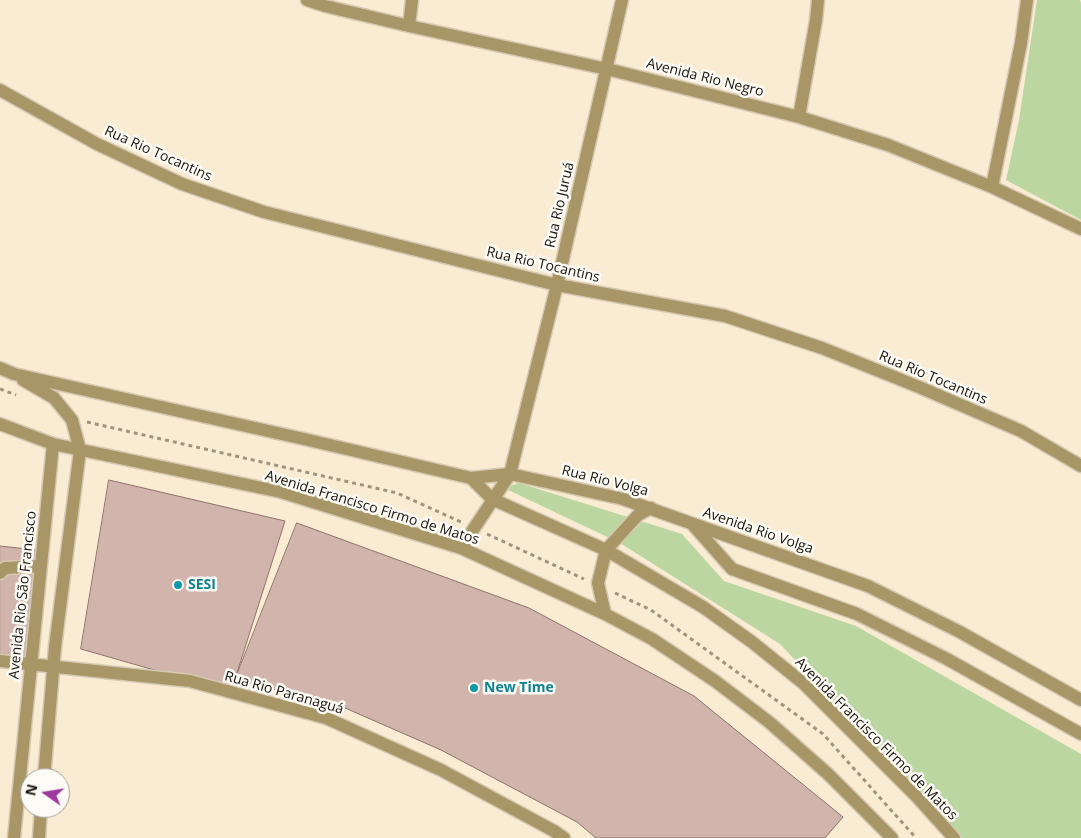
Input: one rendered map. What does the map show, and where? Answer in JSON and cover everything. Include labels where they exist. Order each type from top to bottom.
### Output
[{"type":"street","name":"Avenida Rio Negro","points":[[307,0],[409,26],[607,69],[799,117],[888,145],[992,187],[1081,229]]},
{"type":"street","points":[[409,26],[412,0]]},
{"type":"street","name":"Rua Rio Juruá","points":[[510,474],[557,285],[622,0]]},
{"type":"street","points":[[799,117],[818,0]]},
{"type":"street","points":[[992,187],[1021,44],[1027,0]]},
{"type":"street","name":"Rua Rio Tocantins","points":[[0,90],[97,144],[182,184],[264,212],[557,285],[725,316],[822,348],[919,387],[1021,431],[1081,466]]},
{"type":"street","points":[[0,368],[14,374],[54,398],[72,420],[80,450],[53,667],[45,768]]},
{"type":"street","points":[[14,374],[471,478],[510,474]]},
{"type":"street","name":"Avenida Francisco Firmo de Matos","points":[[0,424],[53,444],[281,492],[461,548],[605,614],[652,640],[707,676],[769,722],[828,774],[892,838]]},
{"type":"street","name":"Avenida Rio São Francisco","points":[[14,838],[53,444]]},
{"type":"street","points":[[461,548],[510,474]]},
{"type":"street","name":"Rua Rio Volga","points":[[510,474],[623,499],[691,524]]},
{"type":"street","name":"Avenida Francisco Firmo de Matos","points":[[471,478],[492,500],[606,550],[703,608],[752,642],[803,683],[917,797],[954,838]]},
{"type":"street","points":[[605,614],[598,583],[606,550],[638,514],[650,508]]},
{"type":"street","name":"Avenida Rio Volga","points":[[691,524],[868,586],[960,632],[1081,700]]},
{"type":"street","name":"Avenida Rio Volga","points":[[691,524],[732,569],[857,614],[947,659],[1081,734]]},
{"type":"street","points":[[0,573],[5,568],[40,566]]},
{"type":"street","name":"Rua Rio Paranaguá","points":[[0,661],[190,681],[326,718],[441,770],[564,838]]},
{"type":"street","points":[[39,838],[40,818]]},
{"type":"green space","points":[[1037,0],[1080,0],[1081,3],[1081,220],[1006,180],[1019,120]]},
{"type":"green space","points":[[519,483],[682,534],[724,581],[856,626],[1081,754],[1081,838],[962,838],[780,644],[620,543],[504,488]]},
{"type":"building","name":"SESI","points":[[109,480],[285,521],[231,692],[81,649]]},
{"type":"building","name":"New Time","points":[[297,523],[529,608],[694,696],[843,817],[825,838],[596,838],[577,822],[441,750],[336,704],[235,680]]},
{"type":"building","points":[[0,546],[36,550],[27,661],[0,656]]},
{"type":"place","name":"SESI","points":[[178,585]]},
{"type":"place","name":"New Time","points":[[474,688]]}]
